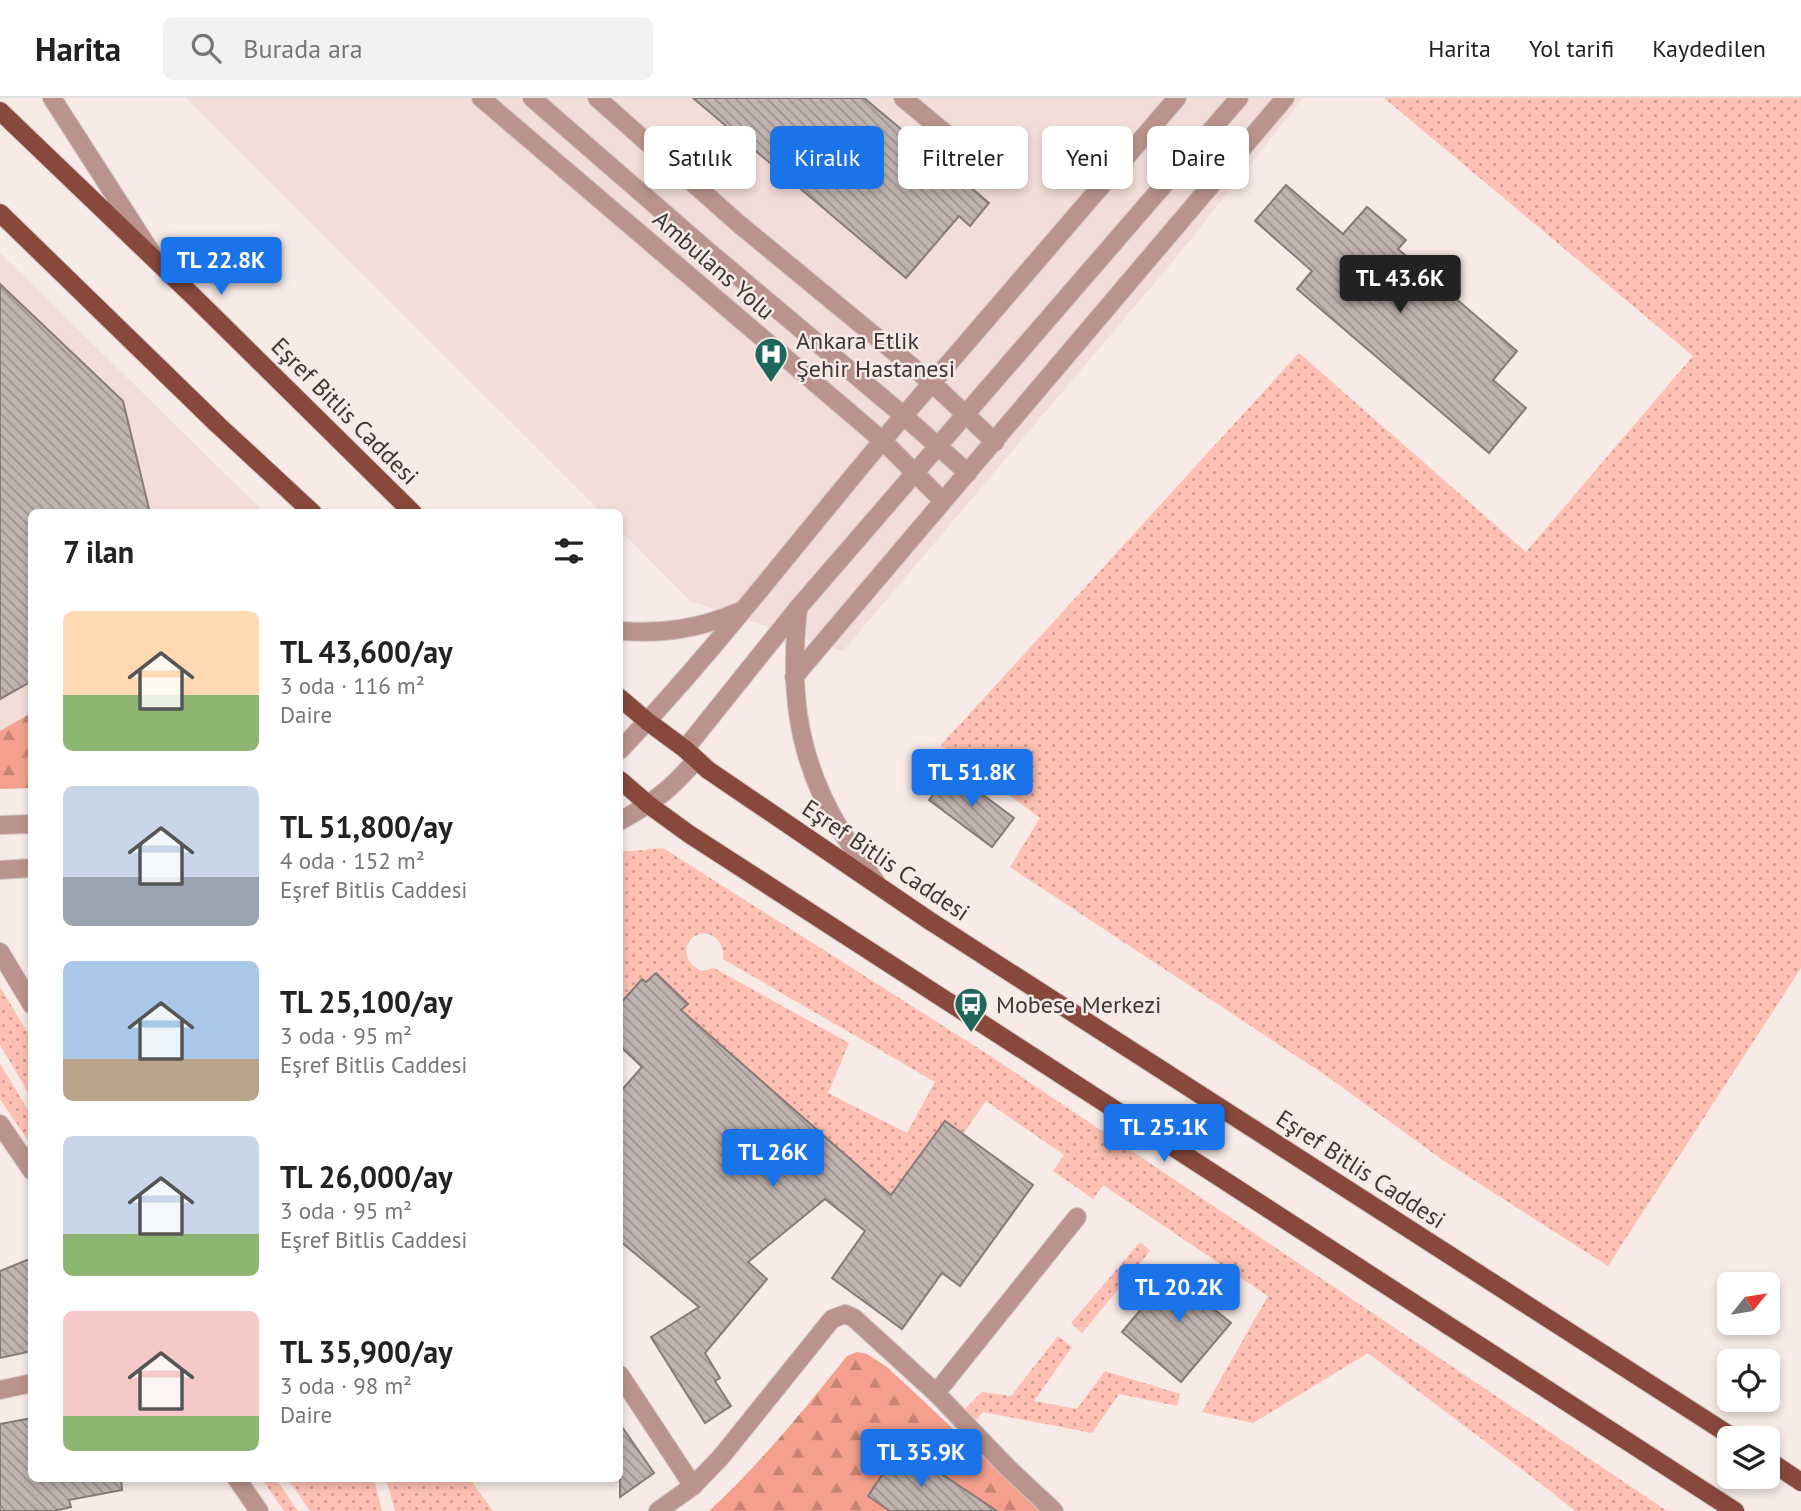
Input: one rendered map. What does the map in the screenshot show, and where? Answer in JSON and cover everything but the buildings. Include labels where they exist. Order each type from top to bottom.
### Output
[{"type":"main road","name":"Eşref Bitlis Caddesi","points":[[0,111],[409,509]]},
{"type":"main road","points":[[0,213],[218,425],[309,509]]},
{"type":"main road","name":"Eşref Bitlis Caddesi","points":[[623,701],[731,786],[942,928],[1717,1427]]},
{"type":"main road","points":[[623,783],[689,834],[1735,1511]]},
{"type":"main road","points":[[1780,1468],[1801,1482]]},
{"type":"street","points":[[52,98],[159,263]]},
{"type":"street","name":"Ambulans Yolu","points":[[481,98],[883,441],[943,501]]},
{"type":"street","points":[[532,98],[968,473]]},
{"type":"street","points":[[597,98],[739,224],[932,383],[995,442]]},
{"type":"street","points":[[904,98],[937,126]]},
{"type":"street","points":[[623,747],[744,609],[904,416],[1177,98]]},
{"type":"street","points":[[623,819],[670,789],[690,755],[797,608],[1239,98]]},
{"type":"street","points":[[794,677],[1285,98]]},
{"type":"street","points":[[797,608],[794,638],[795,699],[807,757],[833,817],[877,884]]},
{"type":"street","points":[[623,631],[670,632],[720,620],[744,609]]},
{"type":"street","points":[[0,825],[28,824]]},
{"type":"street","points":[[0,870],[28,868]]},
{"type":"street","points":[[0,952],[28,998]]},
{"type":"street","points":[[0,1124],[28,1165]]},
{"type":"street","points":[[936,1393],[1077,1217]]},
{"type":"street","points":[[658,1511],[693,1486],[721,1457],[832,1319],[845,1314],[854,1318],[936,1393],[1008,1468],[1054,1511]]},
{"type":"street","points":[[623,1380],[693,1486]]},
{"type":"street","points":[[0,1390],[28,1384]]},
{"type":"street","points":[[239,1482],[259,1511]]},
{"type":"shaded area","name":"Ankara Etlik Şehir Hastanesi","points":[[186,98],[1303,98],[1249,166],[1249,126],[1147,126],[1147,189],[1231,189],[1179,254],[843,651],[690,601],[623,533],[623,509],[598,509]]},
{"type":"shaded area","points":[[1384,98],[1801,98],[1801,968],[1608,1266],[1444,1161],[1328,1077],[1010,867],[1040,818],[941,745],[1299,353],[1526,552],[1693,356]]},
{"type":"shaded area","points":[[0,253],[261,509],[28,509],[28,715],[0,731]]},
{"type":"shaded area","points":[[663,848],[989,1055],[1667,1511],[1575,1511],[1368,1353],[1253,1423],[1202,1412],[1268,1296],[1103,1185],[1093,1199],[1053,1171],[1064,1155],[986,1101],[963,1134],[945,1121],[890,1196],[681,1010],[687,1004],[656,973],[646,982],[642,980],[623,1001],[623,852]],"holes":[[[704,933],[719,942],[723,959],[935,1082],[907,1133],[828,1093],[849,1043],[714,968],[702,971],[690,962],[686,950],[691,940]]]},
{"type":"shaded area","points":[[0,987],[28,1033],[28,1092],[0,1045]]},
{"type":"shaded area","points":[[0,1064],[28,1110],[28,1141],[0,1099]]},
{"type":"shaded area","points":[[1140,1242],[1150,1251],[1082,1333],[1071,1323]]},
{"type":"shaded area","points":[[1058,1336],[1072,1347],[1034,1401],[1077,1409],[1105,1371],[1180,1394],[1177,1406],[1119,1394],[1092,1433],[983,1412],[972,1424],[961,1413],[982,1392],[1011,1396]]},
{"type":"shaded area","points":[[264,1482],[278,1482],[298,1511],[284,1511]]},
{"type":"shaded area","points":[[290,1482],[375,1482],[382,1511],[310,1511]]},
{"type":"shaded area","points":[[387,1482],[472,1482],[493,1511],[395,1511]]},
{"type":"green space","points":[[28,715],[28,788],[0,789],[0,731]]},
{"type":"green space","points":[[857,1352],[867,1354],[887,1367],[1041,1511],[709,1511],[764,1456],[847,1356]]},
{"type":"place","name":"Ankara Etlik Şehir Hastanesi","points":[[771,384]]},
{"type":"place","name":"Mobese Merkezi","points":[[971,1034]]}]
